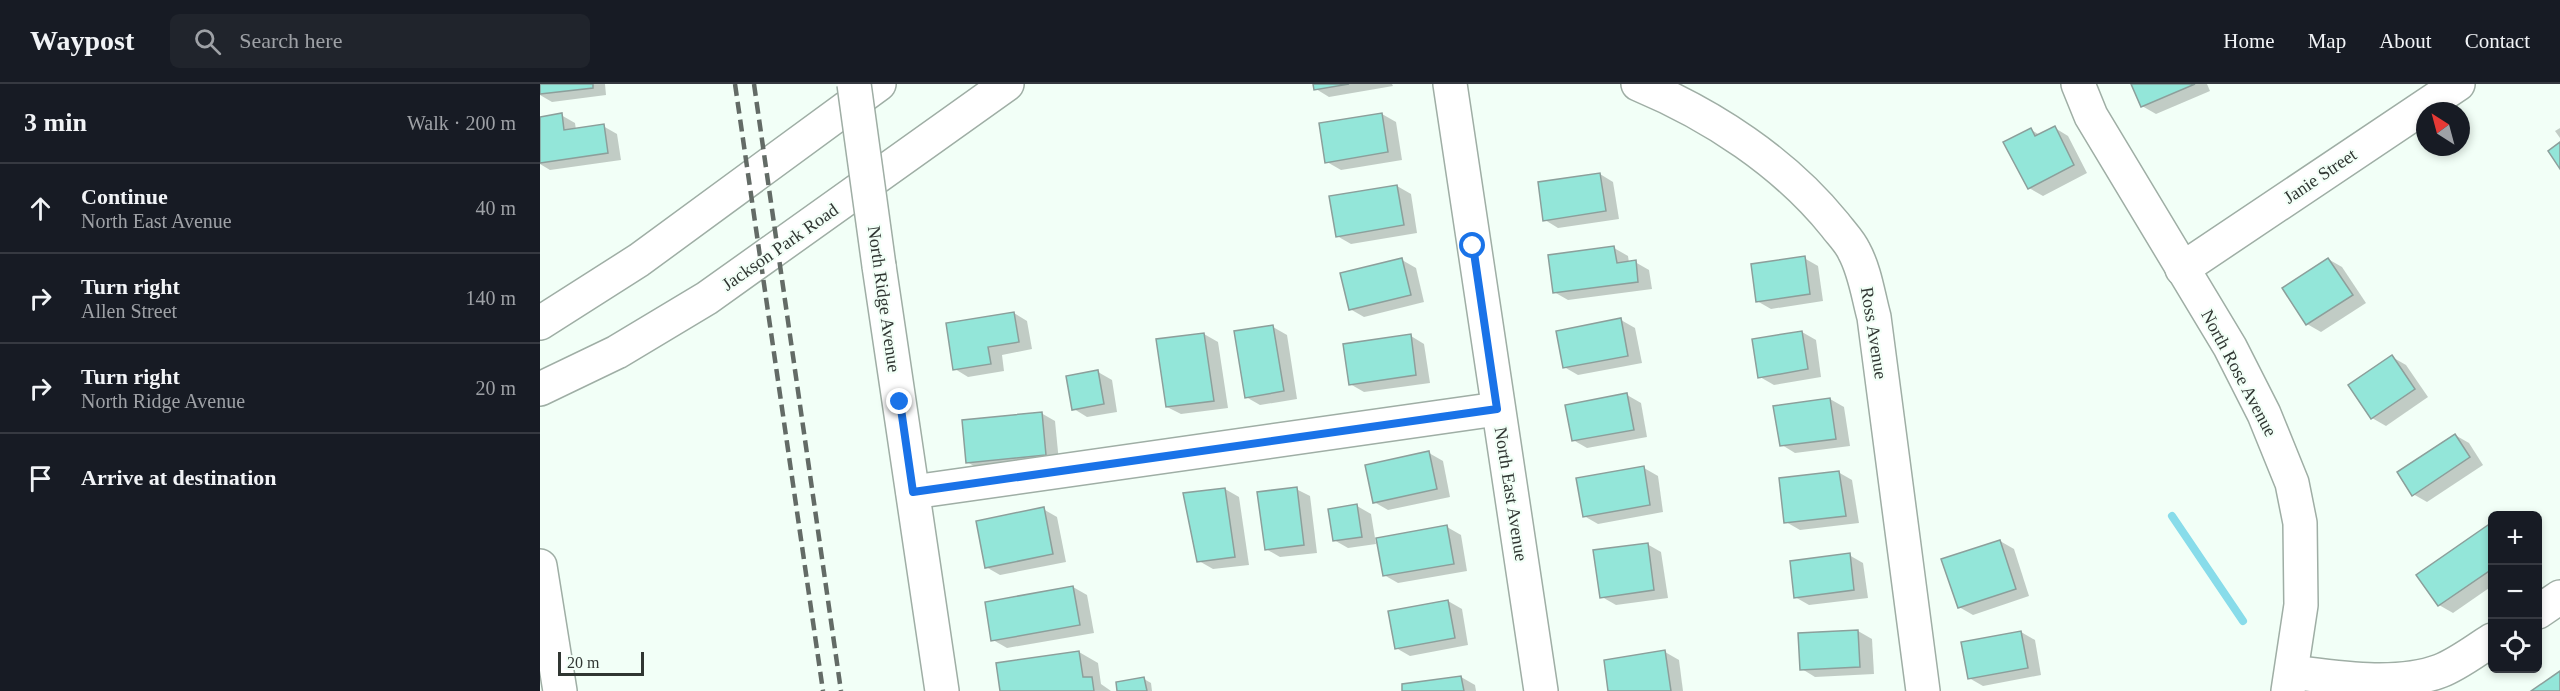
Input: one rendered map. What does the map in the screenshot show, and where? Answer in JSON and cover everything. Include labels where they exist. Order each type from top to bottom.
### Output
[{"type":"street","name":"North Ridge Avenue","points":[[854,84],[942,691]]},
{"type":"street","points":[[540,323],[639,260],[879,84]]},
{"type":"street","name":"Jackson Park Road","points":[[540,389],[617,352],[707,298],[1007,84]]},
{"type":"street","name":"North East Avenue","points":[[1450,84],[1541,691]]},
{"type":"street","name":"Ross Avenue","points":[[1638,84],[1704,117],[1765,156],[1816,202],[1854,249],[1863,270],[1874,317],[1923,691]]},
{"type":"street","name":"North Rose Avenue","points":[[2078,84],[2091,116],[2230,347],[2264,414],[2292,483],[2300,523],[2301,593],[2290,682]]},
{"type":"street","name":"Janie Street","points":[[2181,269],[2458,84]]},
{"type":"street","points":[[913,492],[1497,409]]},
{"type":"street","points":[[540,566],[560,691]]},
{"type":"street","points":[[2542,609],[2560,597]]},
{"type":"street","points":[[2290,682],[2414,679],[2442,670],[2488,643]]},
{"type":"building","points":[[540,84],[593,84],[593,88],[540,94]]},
{"type":"building","points":[[1313,84],[1349,84],[1314,90]]},
{"type":"building","points":[[2131,84],[2195,84],[2141,107]]},
{"type":"building","points":[[562,113],[564,130],[604,124],[608,153],[540,163],[540,117]]},
{"type":"building","points":[[1382,113],[1388,152],[1325,163],[1319,123]]},
{"type":"building","points":[[2055,126],[2074,165],[2028,189],[2003,142],[2031,128],[2035,136]]},
{"type":"building","points":[[2560,142],[2560,169],[2548,151]]},
{"type":"building","points":[[1600,173],[1606,211],[1543,221],[1538,182]]},
{"type":"building","points":[[1397,185],[1404,225],[1336,237],[1329,196]]},
{"type":"building","points":[[1614,246],[1617,263],[1636,260],[1638,282],[1553,293],[1548,255]]},
{"type":"building","points":[[1805,256],[1810,294],[1756,302],[1751,264]]},
{"type":"building","points":[[1402,258],[1411,295],[1349,310],[1340,273]]},
{"type":"building","points":[[2328,258],[2353,295],[2306,325],[2282,288]]},
{"type":"building","points":[[1014,312],[1019,342],[988,347],[991,364],[953,370],[946,323]]},
{"type":"building","points":[[1621,318],[1628,356],[1563,368],[1556,331]]},
{"type":"building","points":[[1273,325],[1284,391],[1245,398],[1234,331]]},
{"type":"building","points":[[1802,331],[1808,369],[1758,378],[1752,339]]},
{"type":"building","points":[[1204,333],[1214,401],[1166,407],[1156,339]]},
{"type":"building","points":[[1411,334],[1416,375],[1349,385],[1343,344]]},
{"type":"building","points":[[2392,355],[2415,389],[2371,419],[2348,385]]},
{"type":"building","points":[[1098,370],[1104,404],[1072,410],[1066,376]]},
{"type":"building","points":[[1627,393],[1634,430],[1572,441],[1565,405]]},
{"type":"building","points":[[1830,398],[1836,439],[1780,446],[1773,406]]},
{"type":"building","points":[[1042,412],[1046,455],[966,463],[962,420]]},
{"type":"building","points":[[2455,434],[2470,457],[2412,496],[2397,472]]},
{"type":"building","points":[[1429,451],[1437,489],[1373,503],[1365,465]]},
{"type":"building","points":[[1644,466],[1650,505],[1583,517],[1576,478]]},
{"type":"building","points":[[1839,471],[1846,516],[1784,523],[1779,478]]},
{"type":"building","points":[[1297,487],[1304,545],[1265,550],[1257,492]]},
{"type":"building","points":[[1225,488],[1235,557],[1197,562],[1183,493]]},
{"type":"building","points":[[1357,504],[1362,537],[1333,541],[1328,509]]},
{"type":"building","points":[[1044,507],[1053,554],[985,568],[976,521]]},
{"type":"building","points":[[1447,525],[1454,564],[1383,576],[1376,538]]},
{"type":"building","points":[[2488,525],[2488,572],[2438,606],[2416,575]]},
{"type":"building","points":[[2000,540],[2016,589],[1958,608],[1941,559]]},
{"type":"building","points":[[1648,543],[1654,590],[1600,598],[1593,550]]},
{"type":"building","points":[[1850,553],[1854,590],[1794,598],[1790,561]]},
{"type":"building","points":[[1073,586],[1080,625],[991,641],[985,602]]},
{"type":"building","points":[[1448,600],[1455,638],[1395,649],[1388,611]]},
{"type":"building","points":[[1858,630],[1860,667],[1800,670],[1798,633]]},
{"type":"building","points":[[2021,631],[2028,668],[1968,679],[1961,642]]},
{"type":"building","points":[[1665,650],[1671,691],[1608,691],[1604,660]]},
{"type":"building","points":[[1079,651],[1083,677],[1092,677],[1094,691],[1000,691],[996,663]]},
{"type":"building","points":[[2560,671],[2560,691],[2531,691]]},
{"type":"building","points":[[1461,676],[1464,691],[1402,691],[1402,684]]},
{"type":"building","points":[[1144,677],[1147,691],[1117,691],[1116,682]]},
{"type":"waterway","points":[[2172,516],[2243,621]]},
{"type":"railway","points":[[735,84],[823,691]]},
{"type":"railway","points":[[754,84],[841,691]]},
{"type":"route","points":[[900,402],[913,492],[1497,409],[1473,246]]}]
